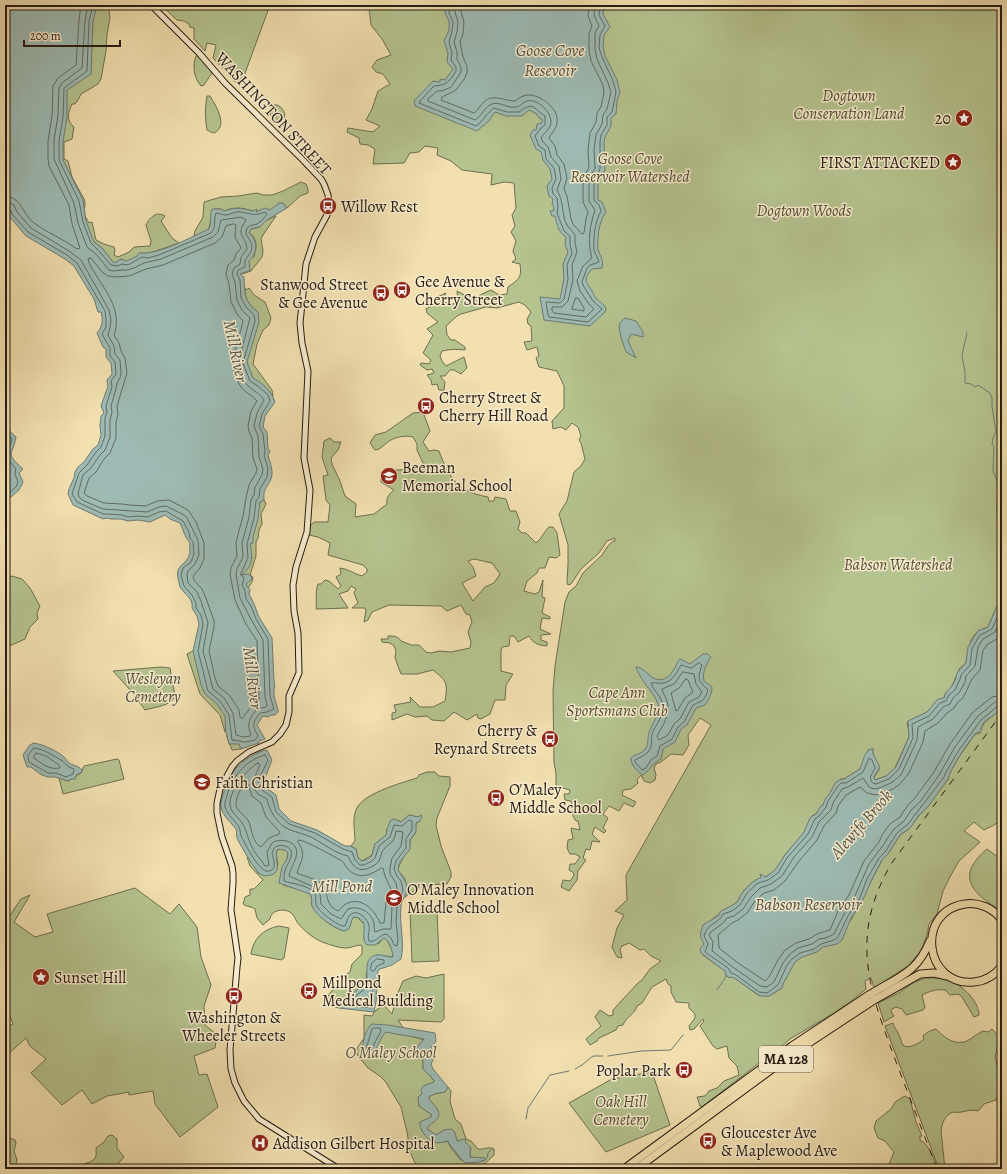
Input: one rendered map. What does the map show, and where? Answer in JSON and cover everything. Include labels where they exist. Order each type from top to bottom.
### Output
[{"type":"highway","name":"MA 128","points":[[624,1169],[821,1034],[916,966],[923,958],[930,941],[932,931],[940,917],[954,907],[971,903],[985,906],[1002,915]]},
{"type":"highway","points":[[992,910],[1002,920]]},
{"type":"highway","points":[[930,941],[935,962],[950,977]]},
{"type":"highway","name":"MA 128","points":[[873,997],[920,974],[934,973],[965,982],[979,981],[991,976],[1002,966]]},
{"type":"highway","name":"MA 128","points":[[636,1169],[699,1118]]},
{"type":"main road","name":"WASHINGTON STREET","points":[[151,5],[199,53],[225,83],[303,160],[324,184],[328,195],[329,202],[327,215],[315,237],[306,264],[300,323],[302,343],[308,371],[304,458],[310,490],[307,532],[296,567],[294,585],[294,611],[298,633],[299,673],[289,696],[286,725],[272,742],[249,752],[237,761],[220,789],[217,803],[222,837],[232,866],[234,878],[231,910],[238,958],[230,1050],[231,1069],[235,1083],[244,1101],[259,1119],[339,1169]]},
{"type":"green space","points":[[5,5],[108,5],[110,17],[101,79],[98,84],[81,94],[75,104],[72,104],[68,116],[71,125],[74,127],[72,139],[64,142],[64,159],[68,161],[72,177],[84,199],[84,214],[89,223],[92,222],[96,240],[114,247],[114,255],[118,257],[129,252],[134,247],[150,246],[151,241],[146,225],[151,217],[159,214],[165,216],[161,221],[172,238],[179,243],[147,254],[140,253],[129,262],[121,259],[114,264],[102,248],[90,239]]},
{"type":"green space","points":[[161,5],[270,5],[240,87],[213,58],[216,45],[207,43],[205,51],[194,39],[194,28],[190,27],[189,24],[184,21],[177,20]]},
{"type":"green space","name":"Dogtown Woods","points":[[383,5],[413,9],[423,5],[1002,5],[1002,601],[997,606],[988,627],[976,633],[973,637],[966,663],[960,668],[951,688],[945,694],[944,698],[935,703],[930,710],[907,722],[909,737],[894,770],[886,776],[875,780],[874,777],[879,770],[874,757],[873,749],[868,750],[863,767],[844,779],[841,779],[817,813],[812,816],[805,832],[784,856],[777,870],[754,881],[744,890],[737,902],[730,908],[725,909],[709,922],[703,955],[758,995],[769,996],[782,988],[787,973],[793,963],[807,955],[851,920],[882,860],[888,854],[900,835],[909,829],[948,779],[949,774],[959,757],[975,734],[980,733],[985,722],[1002,709],[1002,820],[984,830],[974,822],[964,831],[980,842],[959,861],[943,891],[937,914],[929,924],[927,935],[921,951],[908,966],[874,988],[871,978],[865,981],[866,989],[853,1000],[790,1039],[782,1046],[773,1050],[768,1056],[702,1107],[700,1106],[697,1097],[705,1096],[709,1091],[717,1088],[724,1081],[739,1075],[737,1066],[729,1058],[727,1046],[717,1049],[713,1046],[700,1026],[704,1021],[703,1019],[694,1029],[690,1030],[689,1026],[695,1018],[695,1014],[689,1008],[689,1003],[676,1002],[671,992],[671,986],[668,984],[666,979],[652,987],[642,1003],[637,1006],[623,1025],[618,1026],[616,1030],[599,1038],[590,1045],[586,1039],[601,1026],[595,1017],[600,1010],[609,1016],[613,1015],[613,1010],[642,980],[650,969],[661,961],[651,956],[644,949],[640,950],[629,943],[622,946],[620,949],[622,958],[617,957],[612,947],[617,928],[624,915],[615,911],[627,900],[626,875],[711,725],[700,718],[688,735],[689,745],[683,755],[671,754],[656,764],[654,768],[656,775],[655,780],[650,783],[644,781],[641,775],[637,780],[638,783],[631,789],[623,790],[622,795],[636,802],[633,807],[624,803],[619,811],[609,806],[603,814],[608,818],[603,828],[606,831],[604,833],[595,827],[592,834],[600,842],[592,841],[590,850],[586,849],[583,858],[586,860],[578,871],[577,880],[569,891],[561,887],[563,880],[570,881],[573,877],[574,873],[569,870],[570,864],[575,864],[580,857],[575,854],[570,854],[567,848],[568,840],[573,839],[571,828],[580,830],[578,821],[576,821],[573,816],[571,801],[565,800],[564,794],[569,794],[570,790],[556,786],[554,763],[553,691],[555,666],[565,602],[569,592],[576,586],[583,573],[602,555],[613,541],[615,541],[615,538],[607,541],[599,553],[581,569],[571,584],[568,585],[568,545],[559,514],[567,501],[574,472],[581,466],[585,459],[579,440],[581,436],[578,427],[572,423],[566,430],[561,427],[553,429],[552,421],[564,408],[564,386],[557,371],[539,367],[536,358],[539,356],[537,347],[527,350],[524,342],[532,341],[531,326],[528,324],[527,319],[531,312],[525,305],[519,302],[497,308],[486,307],[461,314],[446,326],[447,335],[451,340],[455,340],[465,347],[465,350],[454,349],[442,351],[440,356],[442,361],[446,366],[464,357],[467,368],[461,374],[454,370],[450,370],[445,376],[440,376],[445,382],[444,390],[439,390],[437,384],[432,385],[431,380],[427,375],[434,373],[432,369],[427,370],[420,365],[421,363],[429,364],[431,360],[423,353],[433,335],[427,329],[438,322],[427,313],[426,309],[431,306],[433,299],[446,293],[441,302],[453,304],[458,301],[457,291],[474,300],[491,290],[499,295],[507,294],[508,287],[519,278],[521,272],[520,264],[512,262],[516,259],[513,251],[516,241],[511,232],[515,226],[512,215],[516,208],[514,183],[504,182],[491,185],[492,174],[462,170],[451,161],[437,155],[438,148],[425,146],[419,152],[410,153],[404,163],[373,164],[375,149],[368,145],[360,144],[359,138],[347,132],[348,128],[373,132],[380,126],[366,120],[372,109],[378,91],[390,84],[383,74],[376,72],[372,67],[377,60],[391,55],[382,39],[371,25],[369,8]]},
{"type":"green space","points":[[196,56],[199,56],[210,68],[212,73],[204,85],[201,86],[194,72]]},
{"type":"green space","points":[[207,96],[210,96],[217,108],[221,122],[217,132],[214,133],[207,130]]},
{"type":"green space","points":[[274,105],[277,105],[282,109],[285,114],[284,119],[275,121],[272,117],[271,109]]},
{"type":"green space","points":[[301,182],[306,184],[308,193],[300,196],[287,208],[283,203],[270,210],[260,210],[256,212],[240,208],[232,208],[224,211],[221,209],[214,209],[208,231],[194,236],[195,231],[203,217],[204,202],[221,197],[257,193],[272,195]]},
{"type":"green space","points":[[276,216],[261,239],[263,251],[262,257],[251,271],[242,274],[238,272],[238,261],[254,257],[256,248],[254,237],[246,230],[260,227],[267,220]]},
{"type":"green space","points":[[245,288],[246,290],[249,288],[254,295],[265,302],[271,318],[269,325],[263,330],[257,344],[253,364],[272,390],[273,396],[261,383],[252,378],[245,369],[258,312],[248,302]]},
{"type":"green space","points":[[423,412],[430,431],[423,442],[429,451],[439,451],[451,476],[462,487],[469,492],[488,497],[489,501],[494,501],[495,497],[506,499],[510,511],[516,511],[520,522],[518,529],[522,533],[526,533],[536,543],[549,527],[553,527],[557,533],[560,555],[556,558],[549,557],[545,568],[539,568],[537,573],[527,581],[524,591],[535,594],[539,592],[543,580],[542,597],[545,598],[542,613],[550,617],[550,619],[542,618],[540,629],[551,634],[541,635],[541,640],[547,642],[547,646],[536,644],[529,636],[518,642],[514,636],[510,636],[509,646],[502,647],[501,651],[501,671],[513,674],[506,685],[505,700],[495,700],[490,714],[481,719],[478,718],[477,714],[467,720],[454,712],[444,721],[432,720],[427,716],[415,717],[407,714],[392,720],[392,713],[396,712],[394,705],[411,702],[410,697],[420,707],[433,707],[445,701],[446,686],[444,680],[433,670],[417,674],[401,674],[395,658],[396,651],[394,646],[390,643],[382,642],[381,639],[388,639],[388,636],[396,637],[411,645],[419,645],[426,652],[431,653],[439,651],[451,652],[470,648],[471,642],[468,632],[472,622],[470,615],[466,614],[461,605],[447,611],[441,606],[389,605],[372,612],[368,620],[364,622],[365,608],[352,608],[358,603],[354,593],[356,589],[351,586],[348,591],[339,594],[348,608],[316,609],[316,593],[318,584],[321,584],[325,580],[329,581],[338,589],[341,586],[336,577],[341,574],[340,568],[362,576],[367,572],[367,569],[363,565],[328,555],[330,543],[318,537],[309,535],[310,526],[314,522],[328,522],[330,505],[326,500],[323,476],[328,475],[322,457],[324,441],[330,438],[334,442],[341,442],[338,450],[331,458],[332,464],[345,496],[356,504],[355,517],[374,514],[387,504],[388,496],[394,490],[381,482],[381,479],[385,475],[394,470],[411,470],[419,468],[426,470],[431,469],[429,464],[424,465],[417,450],[417,444],[411,436],[396,438],[375,450],[370,443],[375,435],[386,432],[413,413]],"holes":[[[474,559],[492,563],[500,574],[494,583],[485,587],[473,601],[462,583],[476,576],[473,567],[468,561]]]},
{"type":"green space","points":[[264,500],[266,504],[261,514],[262,524],[256,542],[256,556],[250,575],[253,577],[248,588],[240,575],[252,558],[249,543],[260,502]]},
{"type":"green space","points":[[12,576],[22,579],[30,588],[40,606],[37,613],[38,619],[30,627],[25,639],[5,648],[5,588],[8,587],[9,577]]},
{"type":"green space","points":[[189,596],[205,621],[203,632],[205,642],[199,648],[199,656],[201,663],[206,669],[206,678],[231,714],[233,732],[242,747],[240,747],[241,749],[232,750],[227,737],[226,720],[225,732],[220,715],[200,694],[187,654],[193,651],[194,652],[201,631],[198,614]]},
{"type":"green space","name":"Wesleyan Cemetery","points":[[161,667],[170,668],[175,696],[167,704],[145,710],[132,692],[113,671]]},
{"type":"green space","points":[[117,759],[119,760],[124,779],[63,794],[59,778],[68,781],[81,773],[84,766]]},
{"type":"green space","points":[[427,772],[435,772],[439,776],[450,777],[450,786],[437,818],[436,825],[441,846],[451,872],[451,877],[447,884],[425,886],[415,890],[405,897],[407,890],[405,879],[398,870],[408,851],[410,840],[415,834],[416,823],[420,821],[418,817],[409,815],[401,822],[397,820],[387,829],[387,835],[375,844],[372,855],[362,861],[358,858],[356,849],[351,846],[355,841],[355,814],[359,804],[373,794],[417,778],[419,775]]},
{"type":"green space","points":[[278,849],[285,850],[288,853],[283,885],[310,894],[312,900],[311,903],[314,908],[320,916],[332,926],[344,931],[350,925],[353,917],[358,918],[365,925],[364,939],[378,944],[386,938],[392,950],[393,957],[376,955],[366,974],[367,982],[348,997],[339,1008],[329,1005],[327,997],[344,976],[350,972],[352,964],[362,954],[361,945],[343,948],[321,942],[302,928],[290,912],[284,910],[275,912],[263,925],[257,918],[255,909],[243,904],[245,897],[250,895],[250,889],[254,889],[263,880],[250,866],[247,857],[250,859],[258,873],[276,871],[278,864],[276,854]]},
{"type":"green space","points":[[987,849],[1002,860],[1002,911],[983,898],[971,884],[971,868],[977,859]]},
{"type":"green space","points":[[135,888],[170,914],[179,904],[197,927],[201,957],[211,985],[204,1006],[205,1025],[217,1035],[215,1048],[194,1056],[199,1075],[207,1074],[218,1107],[180,1137],[155,1104],[153,1091],[129,1095],[129,1092],[107,1096],[92,1104],[82,1090],[62,1105],[31,1073],[46,1059],[30,1046],[26,1038],[6,1056],[5,1055],[5,1028],[13,1024],[5,1004],[5,923],[21,899],[30,895],[14,922],[35,937],[53,932],[47,914]]},
{"type":"green space","points":[[437,909],[439,961],[412,962],[410,910]]},
{"type":"green space","points":[[279,926],[289,928],[284,958],[281,960],[251,954],[254,944],[264,932],[273,927]]},
{"type":"green space","name":"O Maley School","points":[[444,974],[444,1019],[441,1022],[398,1020],[406,1035],[425,1040],[417,1047],[418,1056],[423,1059],[423,1069],[434,1080],[434,1083],[426,1085],[422,1095],[418,1097],[419,1106],[432,1115],[421,1130],[432,1141],[447,1141],[466,1163],[475,1158],[470,1157],[471,1148],[456,1139],[455,1133],[444,1130],[436,1135],[427,1129],[428,1126],[437,1119],[437,1109],[429,1097],[434,1094],[445,1092],[448,1087],[451,1091],[450,1101],[455,1119],[461,1124],[466,1139],[471,1141],[478,1149],[494,1149],[494,1155],[479,1169],[418,1169],[410,1152],[401,1107],[385,1081],[368,1068],[358,1056],[356,1050],[364,1038],[364,1015],[372,1016],[375,1011],[382,1006],[382,1003],[392,1014],[397,995],[403,981],[416,976],[426,978]]},
{"type":"green space","points":[[926,978],[945,979],[962,988],[976,1003],[979,1015],[974,1017],[962,997],[958,994],[950,995],[945,990],[939,990],[930,991],[922,995],[925,1008],[923,1010],[906,1015],[902,1009],[896,1007],[892,1009],[891,1012],[894,1016],[884,1022],[878,1003],[899,993],[914,982]]},
{"type":"green space","points":[[893,1023],[903,1045],[907,1047],[920,1042],[924,1039],[923,1036],[926,1033],[936,1029],[946,1038],[954,1042],[967,1041],[983,1031],[988,1032],[992,1029],[1000,1038],[995,1057],[1002,1086],[996,1100],[984,1104],[978,1111],[972,1110],[953,1112],[946,1117],[941,1131],[945,1169],[939,1169],[885,1026]]},
{"type":"green space","name":"Oak Hill Cemetery","points":[[652,1072],[670,1125],[606,1152],[569,1103],[612,1079]]},
{"type":"green space","points":[[905,1096],[910,1099],[916,1122],[922,1136],[920,1136],[920,1140],[929,1149],[937,1169],[887,1169],[894,1152],[885,1141],[878,1138],[874,1128],[876,1121],[891,1109],[895,1102]]},
{"type":"green space","points":[[112,1135],[117,1139],[117,1148],[124,1157],[114,1168],[105,1167],[103,1169],[71,1169],[94,1160],[96,1156],[96,1148],[104,1142],[108,1136]]},
{"type":"green space","points":[[10,1138],[15,1140],[16,1143],[14,1151],[17,1160],[15,1169],[5,1169],[5,1139]]},
{"type":"water","points":[[5,5],[97,5],[93,22],[91,74],[67,90],[67,117],[63,142],[63,160],[83,200],[86,221],[94,242],[102,248],[113,262],[121,259],[127,261],[137,256],[139,253],[147,253],[165,248],[209,229],[212,209],[221,209],[224,211],[238,208],[252,211],[257,209],[256,212],[265,208],[270,210],[279,203],[283,203],[287,208],[267,220],[260,227],[251,229],[249,233],[254,240],[256,247],[252,258],[249,261],[250,270],[240,274],[244,277],[246,297],[253,308],[258,312],[259,322],[247,362],[253,378],[267,388],[275,402],[265,416],[263,427],[267,432],[268,449],[270,451],[268,455],[272,476],[265,490],[264,500],[260,502],[253,543],[250,544],[252,558],[250,566],[240,575],[248,574],[251,576],[252,579],[246,584],[250,590],[249,594],[259,617],[272,638],[275,687],[274,696],[278,710],[275,715],[271,715],[269,717],[263,716],[257,725],[265,739],[259,741],[259,743],[241,749],[239,744],[229,744],[226,733],[225,716],[217,704],[205,694],[201,685],[193,651],[199,624],[197,616],[192,608],[192,602],[180,587],[177,574],[179,568],[188,559],[190,554],[190,543],[185,536],[180,523],[165,515],[150,522],[107,518],[103,519],[73,505],[68,494],[78,467],[98,445],[101,435],[101,416],[104,413],[101,406],[108,386],[107,380],[112,374],[111,363],[106,357],[106,349],[103,347],[97,333],[102,323],[101,312],[98,312],[94,299],[74,266],[26,236],[5,210]]},
{"type":"water","name":"Goose Cove Resevoir","points":[[448,5],[604,5],[603,14],[610,27],[604,35],[603,47],[605,56],[617,80],[620,92],[617,101],[616,114],[611,118],[611,126],[605,137],[605,170],[598,182],[598,200],[602,202],[606,212],[600,225],[598,240],[598,249],[602,258],[602,268],[592,269],[586,278],[587,283],[595,297],[606,308],[605,312],[590,326],[544,320],[540,297],[560,299],[564,278],[563,264],[568,252],[565,244],[566,237],[560,231],[555,216],[552,216],[550,211],[553,211],[554,207],[552,204],[553,199],[549,196],[547,186],[552,179],[550,169],[543,160],[541,152],[536,149],[530,135],[533,130],[536,130],[537,124],[542,123],[542,119],[539,118],[537,114],[529,110],[522,116],[506,116],[495,112],[489,121],[477,131],[415,106],[414,101],[433,81],[440,82],[440,79],[445,80],[453,69],[447,62],[448,53],[444,41],[449,30],[449,21],[445,13]]},
{"type":"water","points":[[625,318],[636,321],[643,332],[643,337],[631,334],[628,341],[636,358],[626,352],[621,338],[619,326],[620,322]]},
{"type":"water","points":[[5,426],[16,437],[11,454],[13,460],[23,469],[19,473],[23,482],[19,490],[5,502]]},
{"type":"water","name":"Babson Reservoir","points":[[1002,601],[1002,709],[984,722],[981,732],[976,733],[968,744],[956,762],[948,779],[927,808],[919,815],[911,827],[900,835],[888,854],[882,860],[862,902],[851,918],[842,940],[837,944],[823,947],[817,952],[802,957],[795,962],[782,988],[769,996],[760,996],[734,978],[730,978],[725,975],[726,972],[701,953],[700,949],[704,944],[700,935],[703,925],[718,916],[721,911],[737,902],[746,888],[761,878],[760,874],[766,877],[775,870],[804,832],[810,818],[817,813],[823,805],[835,783],[860,769],[867,752],[873,748],[873,754],[880,767],[874,777],[875,780],[886,776],[896,767],[909,737],[908,721],[927,712],[938,699],[944,698],[945,694],[955,682],[957,673],[966,663],[968,647],[978,631],[988,627],[997,606]]},
{"type":"water","points":[[703,654],[708,654],[711,657],[704,672],[704,681],[712,687],[709,699],[705,705],[696,708],[687,725],[681,729],[675,742],[663,749],[661,759],[643,775],[633,766],[631,758],[643,752],[646,748],[648,735],[657,715],[658,707],[654,696],[641,678],[636,667],[652,677],[661,680],[665,679],[671,673],[680,659],[690,664]]},
{"type":"water","points":[[33,743],[45,746],[58,752],[68,762],[80,768],[82,770],[81,773],[77,774],[75,779],[68,781],[55,777],[47,777],[31,767],[27,767],[23,755]]},
{"type":"water","name":"Mill Pond","points":[[267,750],[272,760],[263,783],[265,787],[276,795],[279,809],[291,821],[317,830],[345,846],[350,846],[356,849],[358,858],[362,861],[370,858],[375,844],[386,835],[391,820],[394,819],[401,822],[409,815],[418,817],[421,815],[422,816],[420,821],[416,823],[416,832],[410,840],[410,849],[399,863],[398,870],[407,886],[406,894],[401,906],[401,959],[378,971],[374,1012],[339,1008],[348,997],[367,982],[367,966],[368,962],[373,956],[381,955],[393,957],[388,941],[384,938],[375,945],[367,945],[364,937],[364,924],[359,918],[353,917],[349,929],[344,931],[341,930],[329,924],[317,914],[312,906],[310,894],[279,883],[282,867],[287,859],[288,853],[285,850],[278,849],[276,855],[277,870],[275,873],[268,876],[260,874],[238,841],[236,829],[225,817],[222,811],[221,803],[226,785],[234,771],[252,755]]},
{"type":"water","points":[[372,1024],[388,1025],[435,1033],[436,1041],[431,1048],[435,1056],[431,1064],[433,1069],[448,1087],[445,1092],[434,1094],[429,1097],[437,1108],[439,1116],[427,1129],[436,1135],[444,1130],[452,1129],[455,1133],[457,1141],[465,1139],[466,1143],[470,1147],[470,1157],[485,1158],[485,1160],[466,1163],[447,1141],[436,1143],[426,1137],[420,1128],[420,1122],[431,1117],[432,1115],[419,1106],[418,1097],[422,1094],[421,1090],[423,1086],[434,1082],[434,1080],[423,1069],[423,1059],[418,1056],[416,1052],[417,1047],[424,1039],[386,1032],[375,1050],[369,1055],[364,1056],[364,1039],[369,1026]]},
{"type":"waterway","points":[[967,333],[962,355],[965,383],[971,384],[975,387],[978,385],[990,393],[992,398],[996,432],[992,444],[994,447],[993,470],[999,486],[997,515],[1002,519]]},
{"type":"waterway","name":"Alewife Brook","points":[[717,990],[727,975]]},
{"type":"waterway","name":"Mill River","points":[[608,1056],[641,1051],[671,1050],[683,1035]]},
{"type":"waterway","name":"Mill River","points":[[575,1069],[593,1056],[603,1056]]},
{"type":"waterway","name":"Mill River","points":[[526,1119],[528,1108],[550,1075],[569,1071]]},
{"type":"waterway","name":"Mill River","points":[[430,1075],[434,1080]]},
{"type":"waterway","name":"Mill River","points":[[448,1141],[460,1160],[462,1160]]},
{"type":"waterway","name":"Mill River","points":[[481,1161],[484,1161],[487,1158],[488,1153],[493,1148]]},
{"type":"railway","points":[[937,1169],[888,1040],[872,990],[868,966],[867,941],[870,917],[878,891],[891,864],[1002,713]]},
{"type":"place","name":"20","points":[[964,118]]},
{"type":"place","name":"FIRST ATTACKED","points":[[953,162]]},
{"type":"place","name":"Willow Rest","points":[[328,206]]},
{"type":"place","name":"Gee Avenue & Cherry Street","points":[[402,290]]},
{"type":"place","name":"Stanwood Street & Gee Avenue","points":[[381,293]]},
{"type":"place","name":"Cherry Street & Cherry Hill Road","points":[[426,406]]},
{"type":"place","name":"Beeman Memorial School","points":[[389,476]]},
{"type":"place","name":"Cherry & Reynard Streets","points":[[550,739]]},
{"type":"place","name":"Faith Christian","points":[[202,782]]},
{"type":"place","name":"O'Maley Middle School","points":[[496,798]]},
{"type":"place","name":"O'Maley Innovation Middle School","points":[[394,898]]},
{"type":"place","name":"Sunset Hill","points":[[41,977]]},
{"type":"place","name":"Millpond Medical Building","points":[[309,991]]},
{"type":"place","name":"Washington & Wheeler Streets","points":[[234,996]]},
{"type":"place","name":"Poplar Park","points":[[684,1070]]},
{"type":"place","name":"Gloucester Ave & Maplewood Ave","points":[[708,1141]]},
{"type":"place","name":"Addison Gilbert Hospital","points":[[260,1143]]},
{"type":"park label","name":"Dogtown Conservation Land","points":[[849,104]]},
{"type":"park label","name":"Goose Cove Reservoir Watershed","points":[[630,167]]},
{"type":"park label","name":"Babson Watershed","points":[[898,564]]},
{"type":"park label","name":"Cape Ann Sportsmans Club","points":[[617,701]]}]
